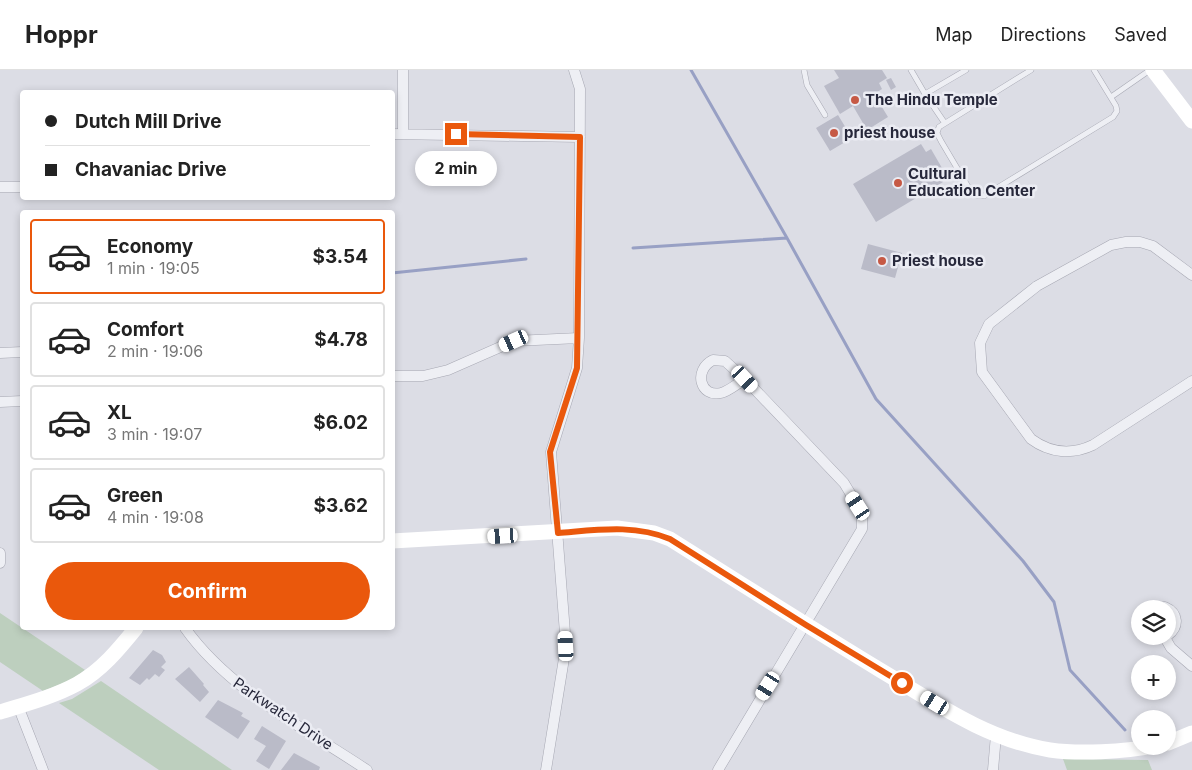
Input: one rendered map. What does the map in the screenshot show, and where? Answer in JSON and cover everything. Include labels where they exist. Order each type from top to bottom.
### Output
[{"type":"street","points":[[403,70],[405,100],[398,134],[580,137]]},
{"type":"street","points":[[546,770],[566,646],[550,452],[577,368],[579,338],[580,90],[574,70]]},
{"type":"street","points":[[1152,70],[1192,121]]},
{"type":"street","points":[[0,187],[20,187]]},
{"type":"street","points":[[1192,275],[1153,246],[1140,242],[1111,245],[1037,286],[989,324],[980,343],[982,372],[1031,439],[1053,451],[1082,451],[1192,381]]},
{"type":"street","points":[[395,376],[423,376],[448,370],[514,341],[579,338]]},
{"type":"street","points":[[0,353],[20,352]]},
{"type":"street","points":[[718,770],[862,529],[862,517],[858,506],[844,483],[745,379]]},
{"type":"street","points":[[0,402],[20,402]]},
{"type":"street","points":[[395,542],[617,528],[654,533],[670,539],[806,625],[967,722],[996,735],[1051,750],[1071,752],[1131,748]]},
{"type":"street","points":[[0,553],[0,563]]},
{"type":"street","points":[[0,712],[78,684],[118,651],[134,630]]},
{"type":"street","name":"Parkwatch Drive","points":[[187,630],[213,662],[241,687],[367,770]]},
{"type":"street","points":[[1170,645],[1192,666]]},
{"type":"street","points":[[18,706],[43,770]]},
{"type":"street","points":[[1176,740],[1192,733]]},
{"type":"street","points":[[993,770],[996,735]]},
{"type":"lane","points":[[804,70],[807,85],[825,115]]},
{"type":"lane","points":[[911,70],[944,122]]},
{"type":"lane","points":[[925,94],[966,70]]},
{"type":"lane","points":[[1031,70],[944,122],[939,127],[937,133],[973,195],[984,196],[1113,117],[1117,111],[1111,97],[1094,70]]},
{"type":"lane","points":[[1111,97],[1152,70]]},
{"type":"green space","points":[[0,613],[20,626],[20,630],[25,630],[85,670],[69,681],[43,691],[0,662]]},
{"type":"green space","points":[[101,681],[232,770],[159,770],[59,703],[72,699]]},
{"type":"green space","points":[[1063,759],[1148,760],[1152,770],[1067,770]]},
{"type":"building","name":"The Hindu Temple","points":[[834,70],[882,70],[887,78],[879,83],[882,89],[874,94],[888,117],[867,130],[853,106],[840,114],[824,86],[839,78]]},
{"type":"building","points":[[891,78],[896,87],[891,90],[886,80]]},
{"type":"building","name":"priest house","points":[[838,115],[852,138],[830,151],[816,128]]},
{"type":"building","name":"Cultural Education Center","points":[[921,144],[926,152],[931,149],[942,168],[936,171],[943,182],[876,222],[853,184]]},
{"type":"building","name":"Priest house","points":[[868,244],[902,253],[895,278],[861,269]]},
{"type":"building","points":[[153,650],[162,655],[166,662],[161,667],[165,670],[159,677],[155,674],[149,680],[147,678],[140,685],[129,678]]},
{"type":"building","points":[[189,667],[209,692],[200,702],[175,679]]},
{"type":"building","points":[[218,700],[243,713],[241,716],[250,721],[238,739],[205,717]]},
{"type":"building","points":[[262,726],[286,741],[269,769],[256,761],[266,746],[254,739]]},
{"type":"building","points":[[294,753],[320,767],[319,770],[281,770]]},
{"type":"waterway","points":[[691,70],[876,399],[1023,561],[1054,602],[1070,670],[1125,730]]},
{"type":"waterway","points":[[633,248],[787,238]]},
{"type":"waterway","points":[[395,273],[526,259]]},
{"type":"place","name":"The Hindu Temple","points":[[855,100]]},
{"type":"place","name":"priest house","points":[[834,133]]},
{"type":"place","name":"Cultural Education Center","points":[[898,183]]},
{"type":"place","name":"Priest house","points":[[882,261]]},
{"type":"route","points":[[456,134],[580,137],[579,338],[577,368],[550,452],[558,533],[617,528],[654,533],[670,539],[902,683]]}]
